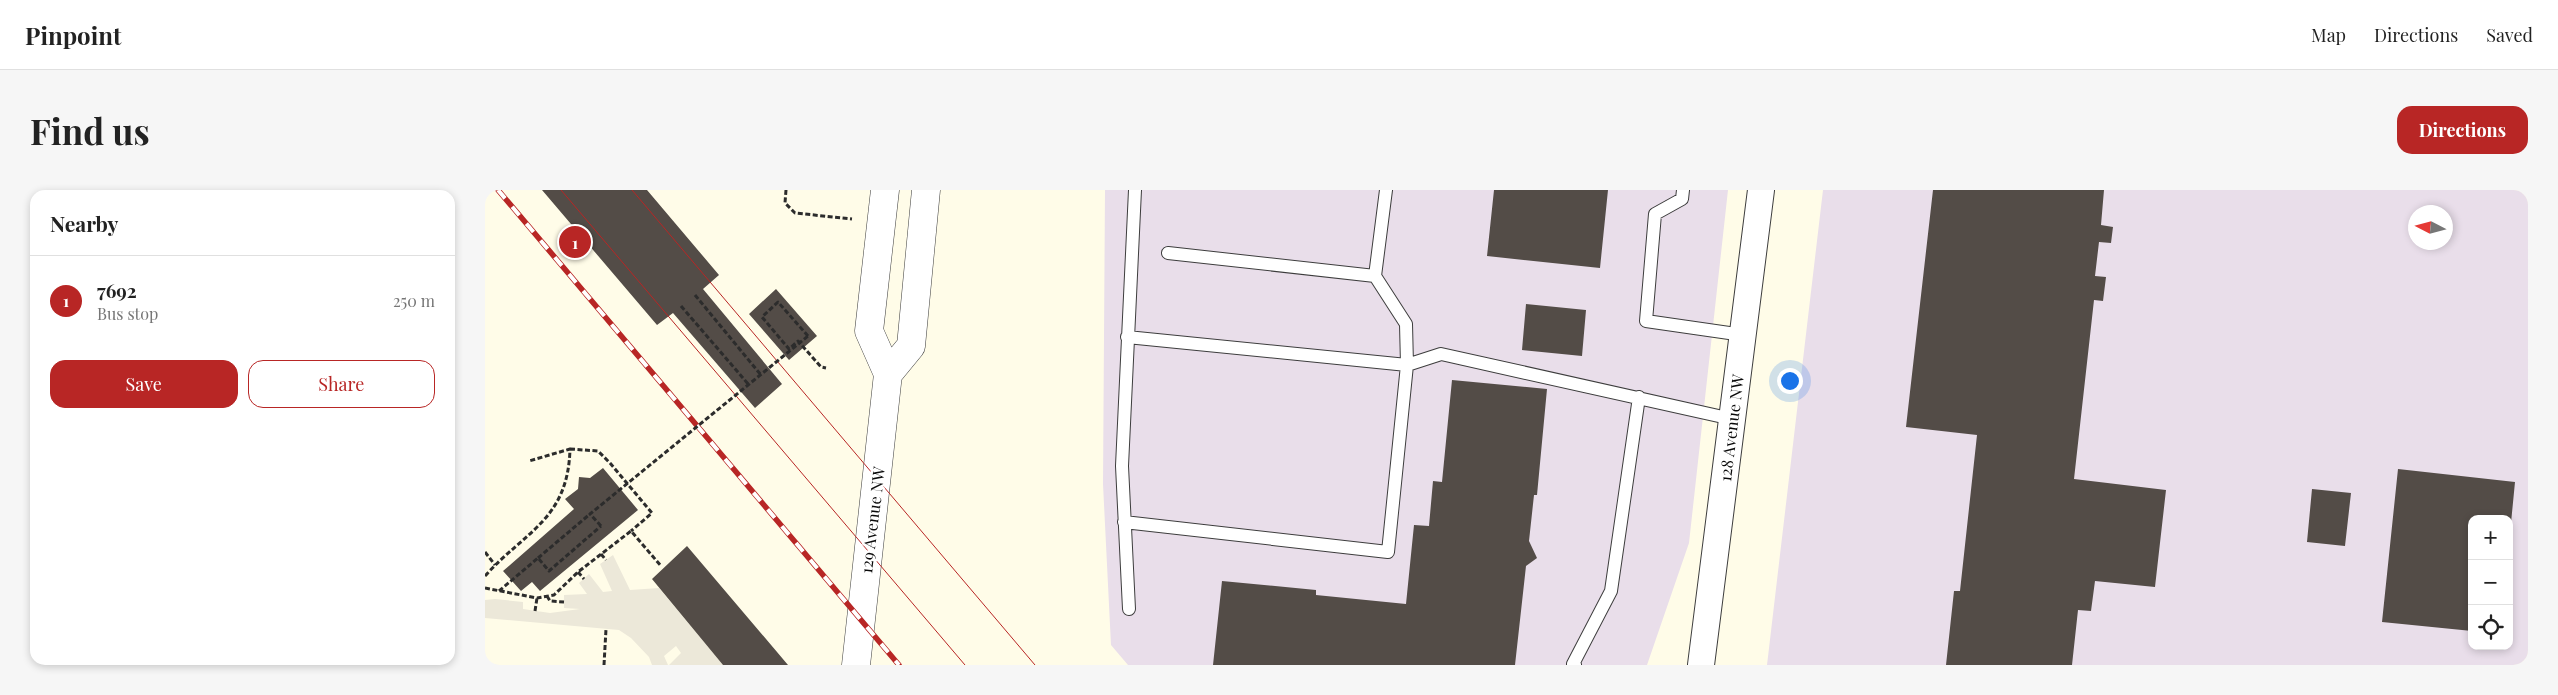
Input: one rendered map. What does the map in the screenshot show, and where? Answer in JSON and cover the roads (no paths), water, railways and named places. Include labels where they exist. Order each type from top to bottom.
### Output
[{"type":"street","points":[[885,190],[869,331],[888,374],[911,346],[927,190]]},
{"type":"street","name":"128 Avenue NW","points":[[1701,665],[1761,190]]},
{"type":"street","name":"129 Avenue NW","points":[[856,665],[888,374]]},
{"type":"lane","points":[[1129,609],[1122,466],[1135,190]]},
{"type":"lane","points":[[1124,522],[1388,552],[1407,365],[1406,324],[1375,276],[1386,190]]},
{"type":"lane","points":[[1683,190],[1682,199],[1655,214],[1646,321],[1743,335]]},
{"type":"lane","points":[[1168,253],[1375,276]]},
{"type":"lane","points":[[1127,337],[1407,365],[1441,354],[1639,397],[1732,420]]},
{"type":"lane","points":[[1575,665],[1573,664],[1611,591],[1639,397]]},
{"type":"tram line","points":[[561,190],[965,665]]},
{"type":"tram line","points":[[632,190],[1035,665]]},
{"type":"railway","points":[[498,190],[899,665]]},
{"type":"place","name":"7692","points":[[575,242]]}]
